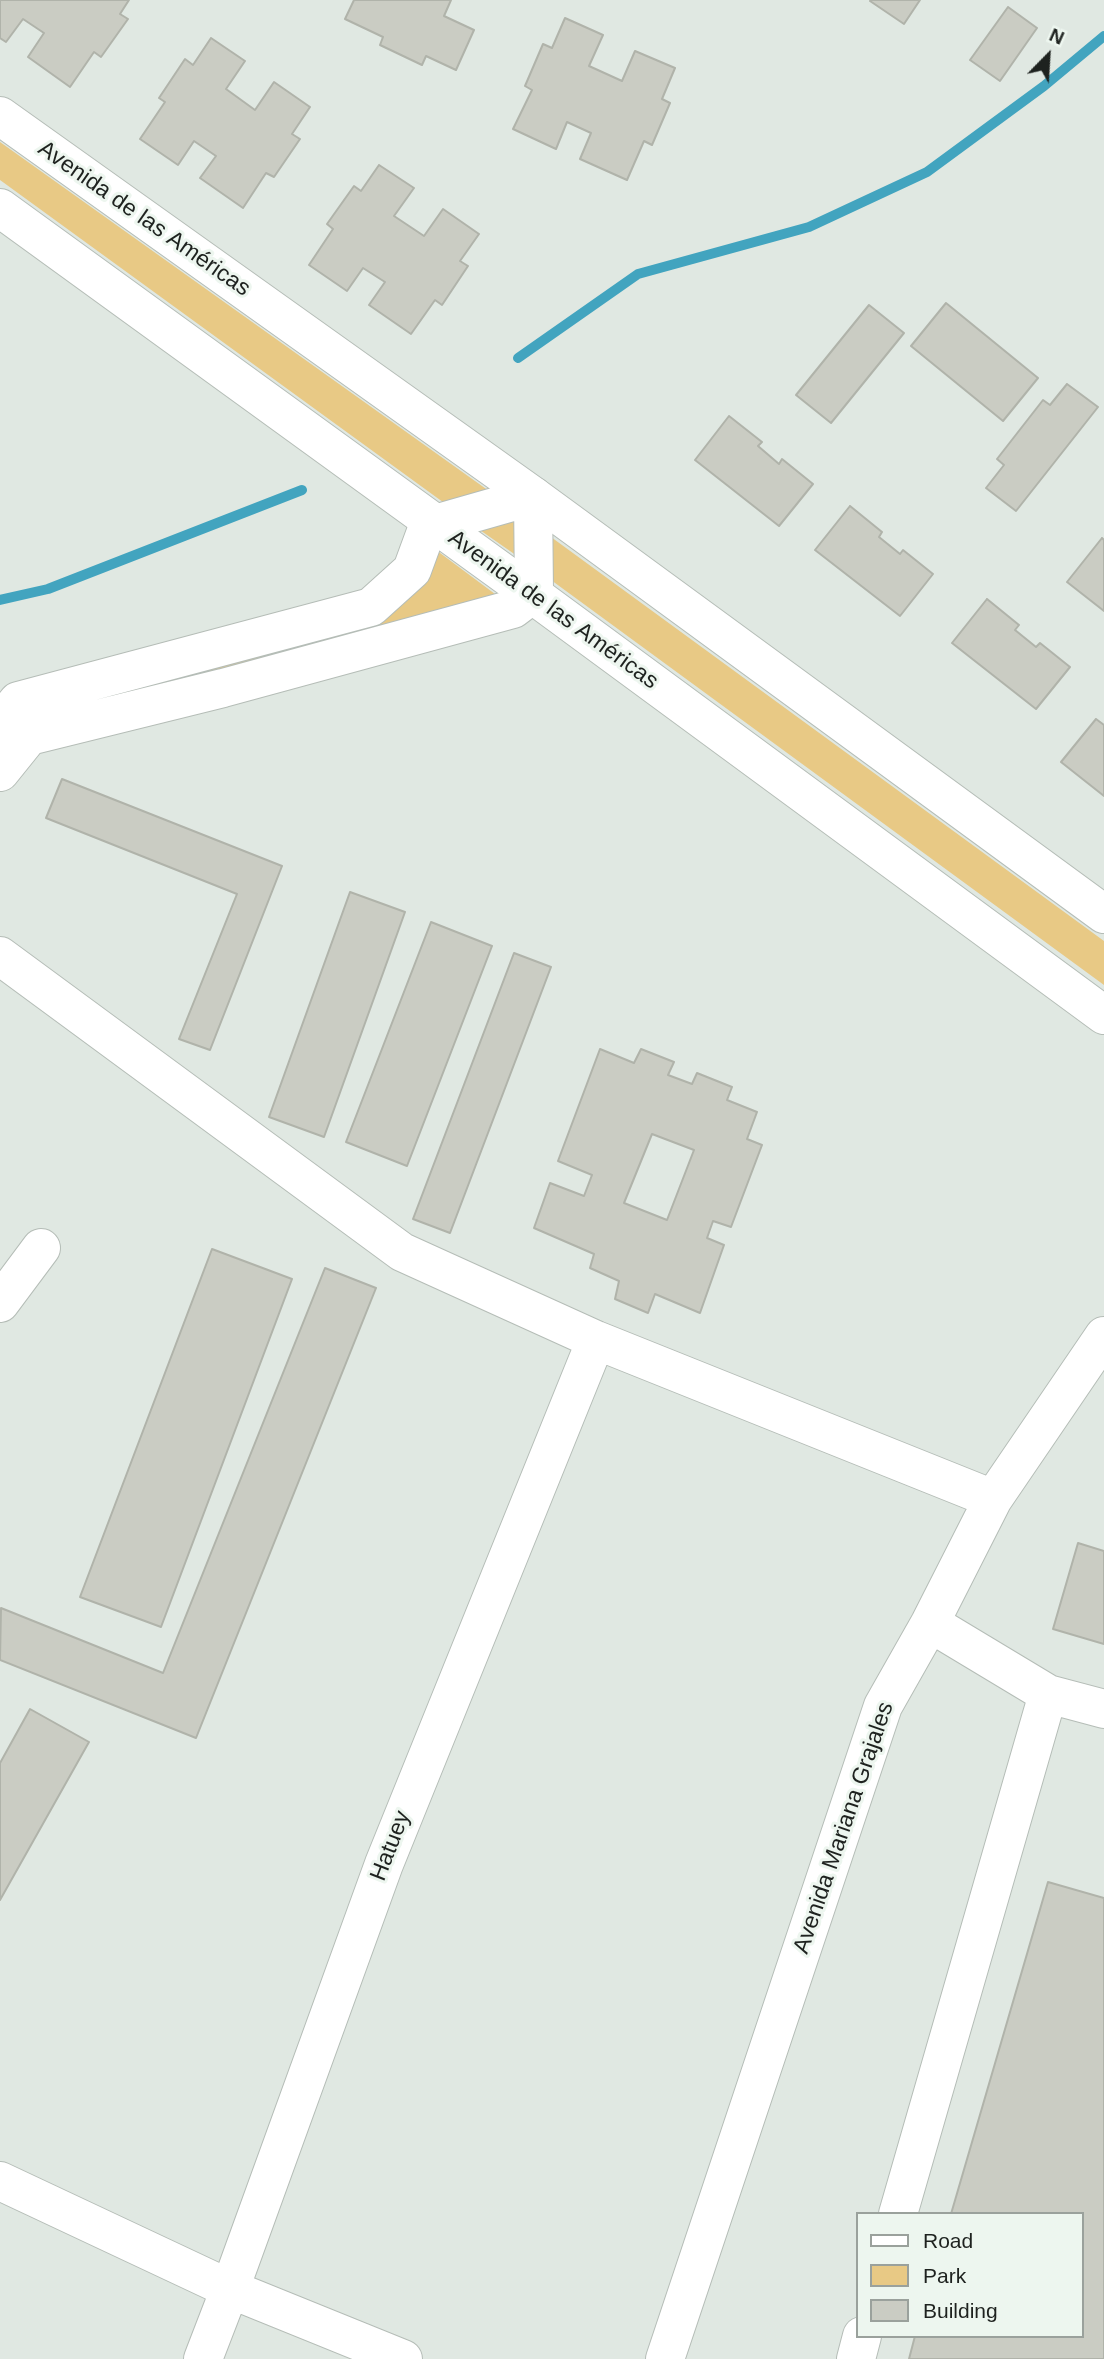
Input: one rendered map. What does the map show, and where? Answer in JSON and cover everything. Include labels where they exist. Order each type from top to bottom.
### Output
[{"type":"street","name":"Avenida de las Américas","points":[[0,116],[533,496],[1104,914]]},
{"type":"street","name":"Avenida de las Américas","points":[[0,208],[532,594],[1104,1015]]},
{"type":"street","points":[[0,723],[18,701],[371,607],[412,570],[427,529],[435,524],[533,496],[534,593],[513,609],[223,688],[29,736],[0,772]]},
{"type":"street","points":[[0,956],[402,1252],[596,1340],[993,1499]]},
{"type":"street","points":[[0,1303],[41,1248]]},
{"type":"street","name":"Avenida Mariana Grajales","points":[[665,2359],[883,1706],[930,1623],[993,1499],[1104,1336]]},
{"type":"street","name":"Hatuey","points":[[203,2359],[384,1864],[596,1340]]},
{"type":"street","points":[[930,1623],[1048,1694],[1104,1709]]},
{"type":"street","points":[[899,2212],[1048,1694]]},
{"type":"street","points":[[0,2181],[230,2289],[403,2359]]},
{"type":"street","points":[[856,2359],[861,2338]]},
{"type":"green space","points":[[0,142],[489,491],[447,505],[0,180]]},
{"type":"green space","points":[[519,514],[520,558],[477,528]]},
{"type":"green space","points":[[551,537],[1104,941],[1104,985],[551,580]]},
{"type":"green space","points":[[436,550],[499,597],[0,744],[26,713],[379,619]]},
{"type":"building","points":[[0,0],[129,0],[120,14],[128,19],[101,57],[94,52],[70,87],[28,57],[44,33],[23,19],[6,42],[0,38]]},
{"type":"building","points":[[354,0],[451,0],[444,16],[474,30],[456,70],[426,56],[422,65],[380,45],[383,37],[345,19]]},
{"type":"building","points":[[871,0],[920,0],[904,24]]},
{"type":"building","points":[[1008,7],[1037,28],[1000,81],[970,60]]},
{"type":"building","points":[[565,18],[603,35],[589,66],[622,81],[635,51],[675,68],[662,99],[670,103],[652,145],[644,141],[627,180],[580,159],[591,133],[567,122],[556,149],[513,129],[532,90],[525,86],[543,44],[552,48]]},
{"type":"building","points":[[211,38],[245,61],[226,89],[255,110],[274,82],[310,107],[292,134],[300,139],[274,177],[266,173],[243,208],[200,178],[216,156],[194,141],[178,165],[140,139],[165,102],[159,98],[185,59],[193,65]]},
{"type":"building","points":[[379,165],[414,188],[394,216],[424,236],[443,209],[479,234],[460,261],[468,266],[442,305],[435,300],[411,334],[369,305],[385,282],[363,268],[347,291],[309,265],[333,229],[327,224],[354,186],[361,191]]},
{"type":"building","points":[[946,303],[1038,378],[1003,421],[911,346]]},
{"type":"building","points":[[869,305],[904,333],[831,423],[796,395]]},
{"type":"building","points":[[1067,384],[1098,407],[1016,511],[986,488],[1004,465],[997,459],[1043,400],[1050,405]]},
{"type":"building","points":[[729,416],[762,442],[758,446],[779,464],[782,459],[813,484],[779,526],[695,460]]},
{"type":"building","points":[[850,506],[882,532],[879,537],[900,554],[903,550],[933,574],[900,616],[815,550]]},
{"type":"building","points":[[1102,538],[1104,540],[1104,611],[1067,582]]},
{"type":"building","points":[[987,599],[1019,625],[1015,630],[1036,647],[1040,643],[1070,667],[1036,709],[952,643]]},
{"type":"building","points":[[1096,719],[1104,725],[1104,796],[1061,762]]},
{"type":"building","points":[[62,779],[282,866],[210,1050],[179,1039],[237,894],[46,818]]},
{"type":"building","points":[[350,892],[405,912],[324,1137],[269,1117]]},
{"type":"building","points":[[431,922],[492,946],[407,1166],[346,1142]]},
{"type":"building","points":[[514,953],[551,967],[450,1233],[413,1219]]},
{"type":"building","points":[[600,1049],[634,1063],[641,1049],[674,1062],[668,1075],[692,1084],[697,1073],[732,1087],[727,1100],[757,1112],[747,1139],[762,1145],[731,1227],[713,1221],[707,1238],[724,1245],[700,1313],[655,1294],[648,1313],[615,1299],[619,1281],[590,1268],[594,1254],[534,1228],[550,1183],[584,1196],[592,1175],[558,1161]],"holes":[[[652,1134],[694,1150],[667,1220],[624,1203]]]},
{"type":"building","points":[[212,1249],[292,1279],[161,1627],[80,1597]]},
{"type":"building","points":[[325,1268],[376,1288],[196,1738],[0,1660],[1,1608],[163,1673]]},
{"type":"building","points":[[1078,1543],[1104,1551],[1104,1644],[1053,1629]]},
{"type":"building","points":[[30,1709],[89,1742],[0,1900],[0,1763]]},
{"type":"building","points":[[1048,1882],[1104,1898],[1104,2359],[909,2359],[914,2338],[1083,2338],[1083,2212],[952,2212]]},
{"type":"waterway","points":[[518,358],[638,274],[809,227],[927,172],[1044,86],[1104,36]]},
{"type":"waterway","points":[[0,600],[48,589],[302,490]]}]
